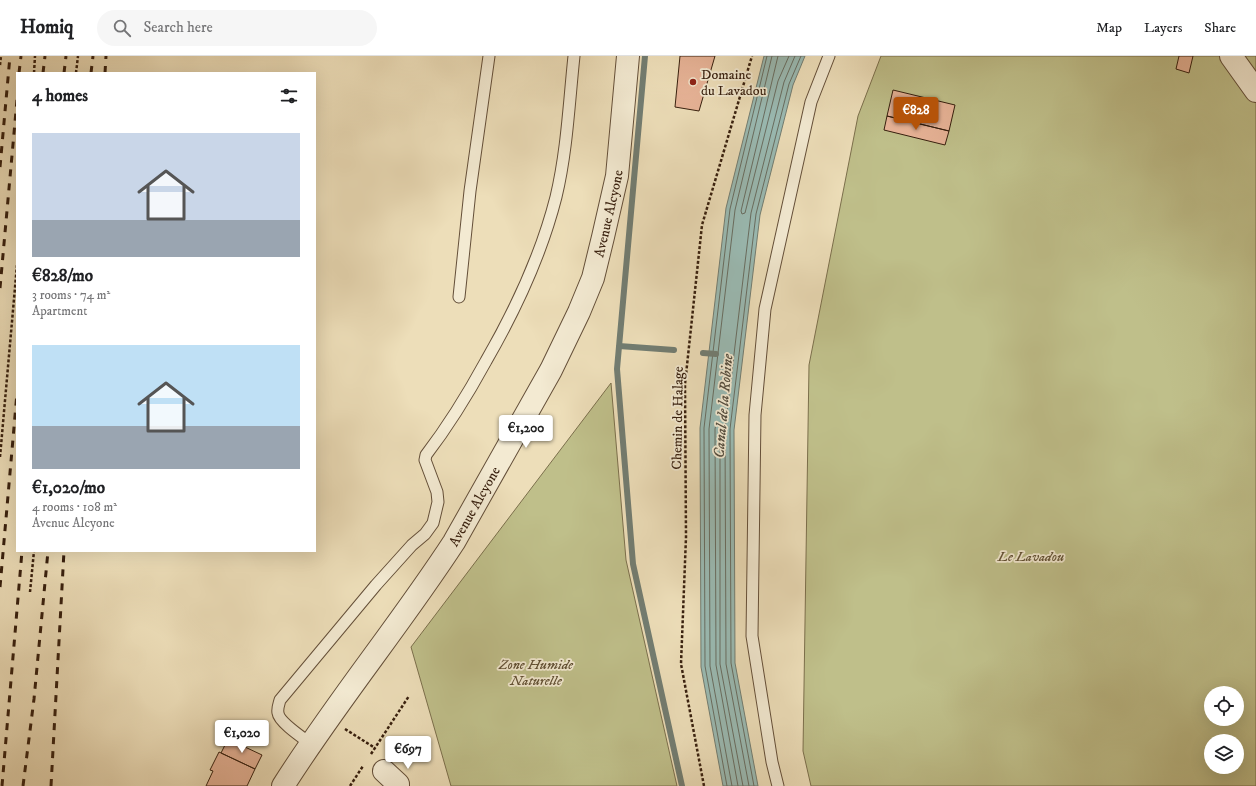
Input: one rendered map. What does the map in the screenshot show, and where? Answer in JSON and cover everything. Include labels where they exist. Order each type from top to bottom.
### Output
[{"type":"street","name":"Avenue Alcyone","points":[[283,786],[311,744],[434,573],[454,542],[551,370],[579,312],[593,278],[617,176],[628,56]]},
{"type":"street","points":[[1231,56],[1256,91]]},
{"type":"lane","points":[[459,297],[470,192],[489,56]]},
{"type":"lane","points":[[311,744],[282,720],[278,714],[280,700],[376,585],[412,545],[425,534],[433,522],[438,502],[437,492],[425,460],[426,455],[455,416],[508,322],[526,285],[544,241],[556,196],[565,153],[574,56]]},
{"type":"lane","points":[[778,786],[772,762],[752,636],[755,415],[765,309],[811,102],[829,56]]},
{"type":"path","points":[[0,66],[1,56]]},
{"type":"path","points":[[34,72],[35,56]]},
{"type":"path","points":[[76,72],[78,56]]},
{"type":"path","name":"Chemin de Halage","points":[[704,786],[681,664],[686,537],[685,384],[702,225],[752,56]]},
{"type":"path","points":[[0,457],[16,276]]},
{"type":"path","points":[[30,592],[34,552]]},
{"type":"path","points":[[370,755],[409,696]]},
{"type":"path","points":[[329,719],[375,748]]},
{"type":"path","points":[[350,786],[383,773]]},
{"type":"green space","name":"Le Lavadou","points":[[881,56],[1256,56],[1256,786],[811,786],[803,751],[809,365],[858,116]]},
{"type":"green space","name":"Zone Humide Naturelle","points":[[611,383],[626,560],[677,786],[451,786],[411,647]]},
{"type":"water","name":"Canal de la Robine","points":[[764,56],[805,56],[793,85],[760,215],[734,430],[735,663],[758,786],[723,786],[701,667],[700,428],[726,208]]},
{"type":"building","name":"Domaine du Lavadou","points":[[680,56],[715,56],[699,111],[675,107]]},
{"type":"building","points":[[1179,56],[1193,56],[1189,73],[1176,69]]},
{"type":"building","points":[[893,90],[955,105],[949,131],[887,116]]},
{"type":"building","points":[[887,116],[949,131],[945,145],[884,130]]},
{"type":"building","points":[[228,739],[262,755],[255,769],[221,753]]},
{"type":"building","points":[[219,752],[255,769],[247,786],[206,786],[213,771],[210,770]]},
{"type":"waterway","points":[[645,56],[617,369],[633,564],[682,786]]},
{"type":"waterway","points":[[619,346],[674,350]]},
{"type":"waterway","name":"Canal de la Robine","points":[[703,353],[716,354]]},
{"type":"railway","points":[[0,167],[10,56]]},
{"type":"railway","points":[[19,72],[21,56]]},
{"type":"railway","points":[[43,72],[45,56]]},
{"type":"railway","points":[[64,72],[66,56]]},
{"type":"railway","points":[[91,72],[93,56]]},
{"type":"railway","points":[[105,72],[106,56]]},
{"type":"railway","points":[[0,288],[16,111]]},
{"type":"railway","points":[[0,587],[16,404]]},
{"type":"railway","points":[[2,786],[22,552]]},
{"type":"railway","points":[[23,786],[34,699],[48,552]]},
{"type":"railway","points":[[51,786],[64,552]]},
{"type":"place","name":"Domaine du Lavadou","points":[[693,82]]}]
